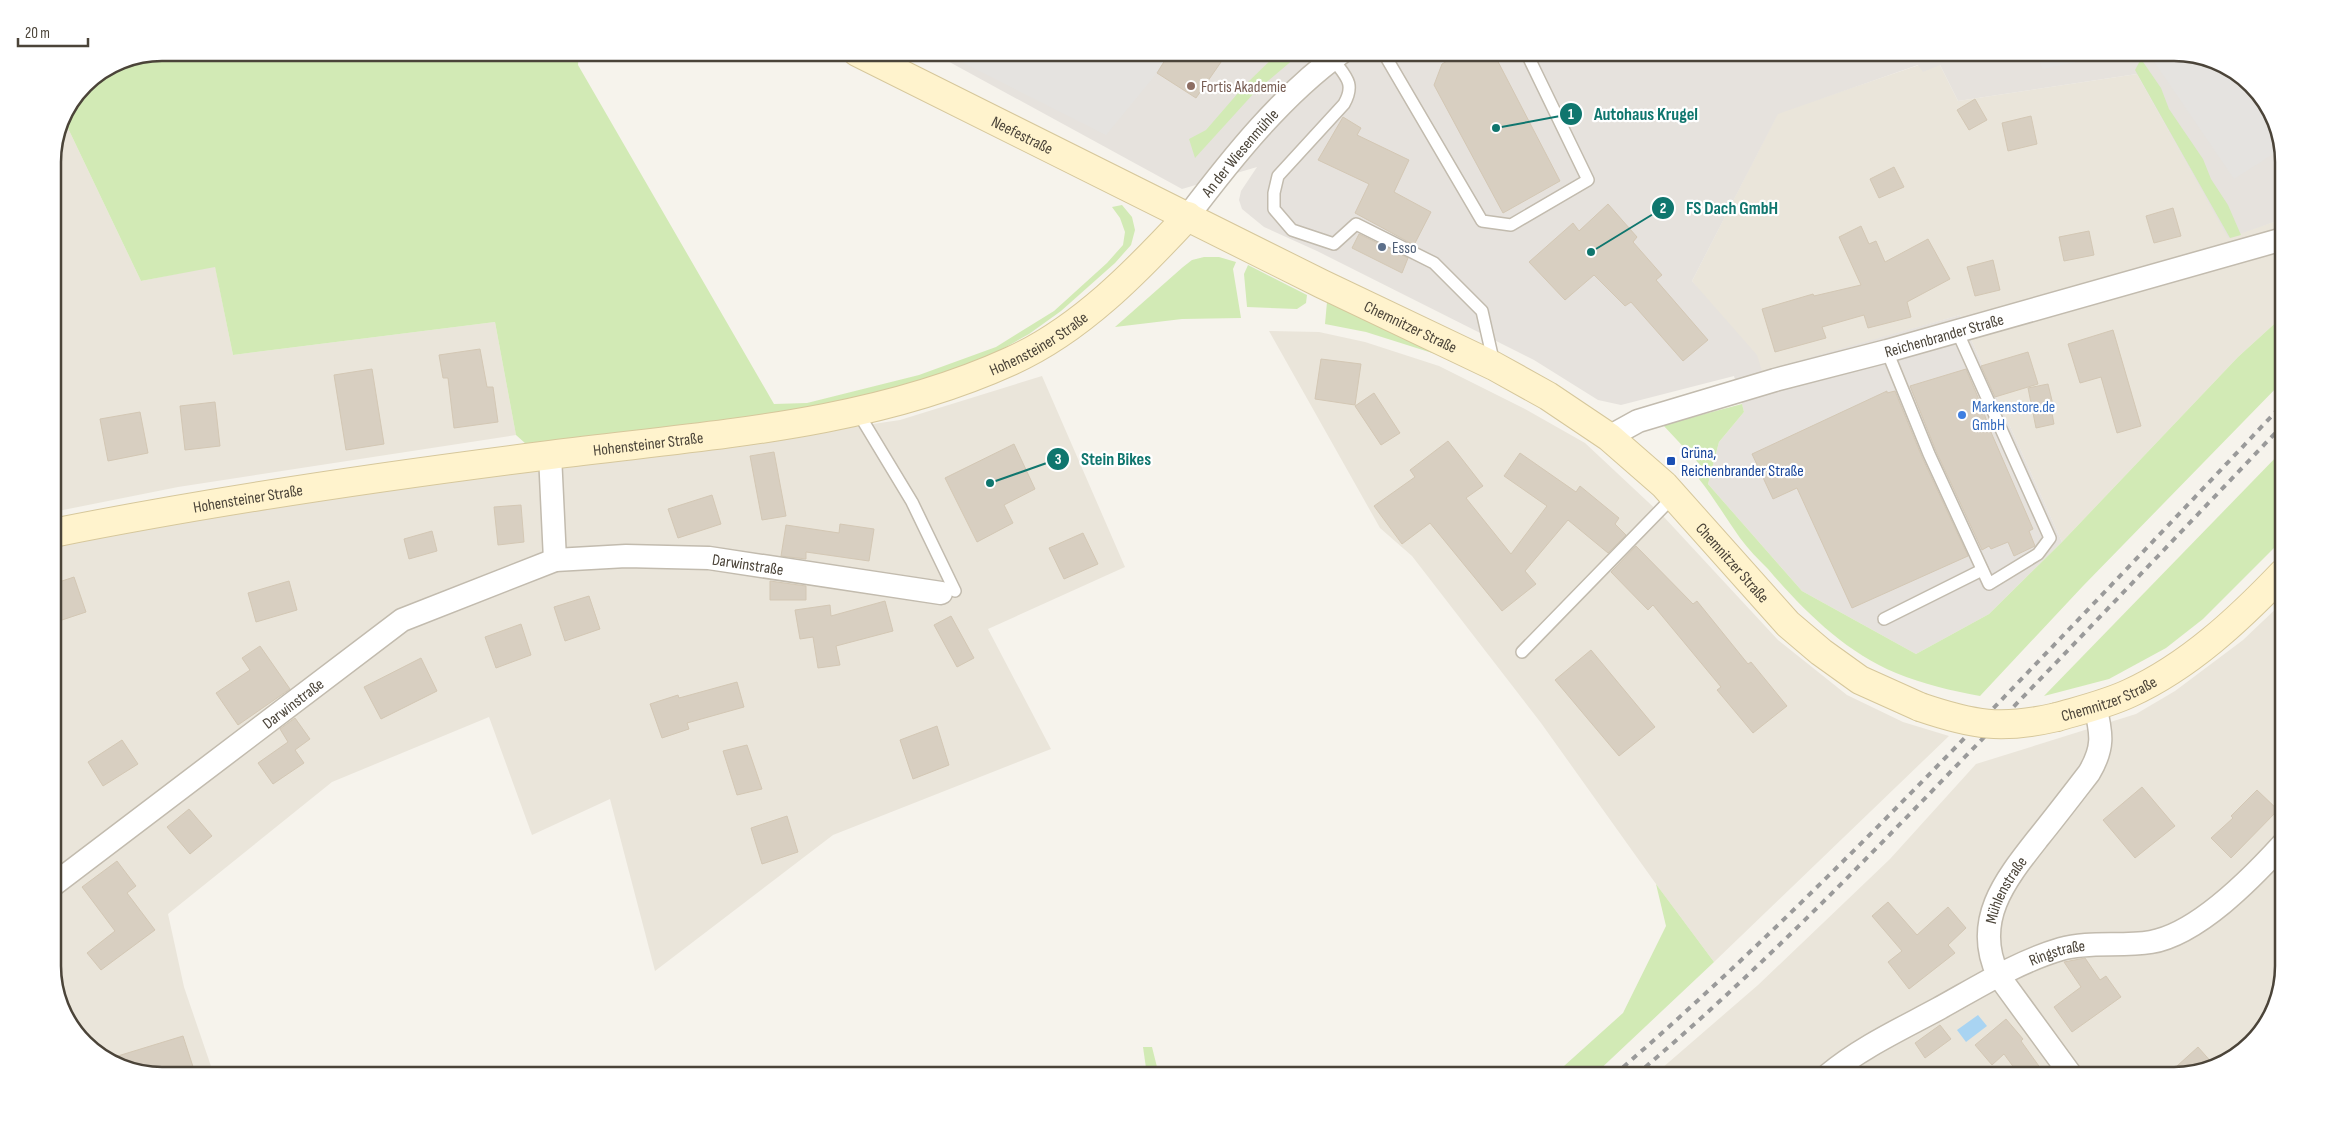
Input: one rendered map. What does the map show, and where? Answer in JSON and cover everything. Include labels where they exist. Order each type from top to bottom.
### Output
[{"type":"main road","name":"Neefestraße","points":[[876,61],[1188,216]]},
{"type":"main road","name":"Chemnitzer Straße","points":[[1188,216],[1494,366],[1548,396],[1609,438],[1674,496],[1782,618],[1814,646],[1860,680],[1920,707],[1955,719],[2004,726],[2027,724],[2095,706],[2129,694],[2187,660],[2217,637],[2275,580]]},
{"type":"main road","name":"Hohensteiner Straße","points":[[61,531],[155,512],[550,455],[770,429],[903,401],[959,382],[1013,360],[1058,335],[1100,302],[1148,258],[1188,216]]},
{"type":"street","name":"An der Wiesenmühle","points":[[1188,216],[1226,166],[1300,87],[1332,61]]},
{"type":"street","name":"Reichenbrander Straße","points":[[1609,438],[1638,421],[1775,380],[1887,351],[2275,241]]},
{"type":"street","points":[[550,455],[555,560]]},
{"type":"street","name":"Darwinstraße","points":[[61,879],[402,620],[555,560],[626,556],[709,558],[948,592]]},
{"type":"street","name":"Mühlenstraße","points":[[2064,1067],[1998,975],[1992,963],[1988,930],[1996,899],[2013,870],[2089,773],[2098,758],[2102,741],[2095,706]]},
{"type":"street","name":"Ringstraße","points":[[1841,1067],[1875,1043],[1998,975],[2060,949],[2075,946],[2114,946],[2170,938],[2186,930],[2240,888],[2275,853]]},
{"type":"lane","points":[[1340,61],[1349,81],[1350,94],[1344,104],[1278,176],[1274,193],[1274,209],[1292,230],[1300,233],[1334,244],[1356,224],[1434,263],[1482,310],[1494,366]]},
{"type":"lane","points":[[1388,61],[1482,221],[1511,224],[1588,180],[1530,61]]},
{"type":"lane","points":[[1887,351],[1929,454],[1989,584],[2038,554],[2050,538],[1957,331]]},
{"type":"lane","points":[[856,410],[912,502],[948,592]]},
{"type":"lane","points":[[1522,652],[1674,496]]},
{"type":"lane","points":[[1884,619],[1982,570]]},
{"type":"shaded area","points":[[948,61],[2174,61],[2194,63],[2213,69],[2235,82],[2245,91],[2254,101],[2267,123],[2275,155],[2275,222],[2228,238],[2137,74],[1958,101],[1940,65],[1923,72],[1918,65],[1778,114],[1692,281],[1757,355],[1762,371],[1960,315],[2062,542],[1989,614],[1916,654],[1802,591],[1708,484],[1719,442],[1744,412],[1734,376],[1621,405],[1598,400],[1534,360],[1317,251],[1264,227],[1242,209],[1239,200],[1241,191],[1257,167],[1182,189]]},
{"type":"shaded area","points":[[960,61],[1165,61],[1106,135]]},
{"type":"shaded area","points":[[2039,61],[2082,61],[2042,69]]},
{"type":"shaded area","points":[[2153,61],[2187,62],[2213,69],[2235,82],[2254,101],[2267,123],[2275,153],[2234,179]]},
{"type":"shaded area","points":[[1919,65],[1940,65],[1958,101],[2137,74],[2228,237],[2275,222],[2275,323],[2238,357],[2062,542],[1960,315],[1762,372],[1692,281],[1778,113]]},
{"type":"shaded area","points":[[68,127],[141,281],[215,266],[233,355],[495,322],[516,435],[178,487],[61,510],[61,155]]},
{"type":"shaded area","points":[[1269,331],[1319,332],[1365,342],[1439,366],[1525,409],[1585,443],[1663,516],[1778,640],[1847,695],[1903,722],[1949,736],[1714,962],[1541,723],[1412,556],[1380,528]]},
{"type":"shaded area","points":[[1042,376],[1125,567],[988,629],[1051,749],[833,835],[655,971],[610,799],[532,835],[489,717],[332,782],[168,914],[184,987],[211,1067],[149,1066],[123,1059],[96,1042],[78,1022],[67,999],[61,973],[61,536],[147,517],[773,439],[900,420]]},
{"type":"shaded area","points":[[2275,610],[2274,979],[2267,1005],[2261,1016],[2250,1032],[2230,1050],[2200,1063],[2174,1067],[1663,1067],[1758,985],[1890,859],[1976,764],[2136,714],[2175,691],[2243,640]]},
{"type":"green space","points":[[162,61],[578,61],[578,65],[774,404],[807,403],[919,375],[996,347],[1054,311],[1107,263],[1123,245],[1125,232],[1120,218],[1112,207],[1122,205],[1132,217],[1135,230],[1131,245],[1115,263],[1061,311],[1029,334],[999,351],[916,384],[785,414],[526,444],[516,435],[495,322],[233,355],[215,267],[141,281],[68,127],[78,106],[101,82],[123,69],[142,63]]},
{"type":"green space","points":[[1270,61],[1292,61],[1255,92],[1195,158],[1189,139],[1206,130],[1245,85]]},
{"type":"green space","points":[[2140,61],[2142,61],[2161,88],[2169,109],[2203,159],[2211,179],[2228,205],[2241,235],[2230,238],[2135,70]]},
{"type":"green space","points":[[1204,257],[1219,257],[1236,262],[1233,269],[1241,318],[1182,319],[1115,327],[1183,267],[1192,260]]},
{"type":"green space","points":[[1248,265],[1307,295],[1306,303],[1297,309],[1247,307],[1244,274]]},
{"type":"green space","points":[[1327,302],[1448,358],[1366,332],[1325,324]]},
{"type":"green space","points":[[2275,323],[2275,389],[2083,586],[1980,696],[1938,687],[1896,673],[1859,654],[1842,642],[1796,600],[1743,542],[1699,479],[1705,470],[1663,425],[1742,404],[1744,412],[1719,442],[1708,484],[1802,591],[1916,654],[1989,614],[2062,542],[2238,357]]},
{"type":"green space","points":[[2275,458],[2275,547],[2203,619],[2166,648],[2109,679],[2044,696]]},
{"type":"green space","points":[[1656,884],[1714,962],[1602,1067],[1563,1067],[1623,1013],[1666,926]]},
{"type":"green space","points":[[1143,1047],[1152,1047],[1157,1067],[1146,1067]]},
{"type":"water","points":[[1978,1015],[1987,1026],[1966,1042],[1957,1030]]},
{"type":"building","name":"Fortis Akademie","points":[[1164,61],[1222,61],[1196,98],[1157,73]]},
{"type":"building","points":[[1447,61],[1498,61],[1560,181],[1503,213],[1434,85],[1442,64]]},
{"type":"building","points":[[1975,99],[1987,120],[1969,130],[1957,110]]},
{"type":"building","points":[[2031,116],[2037,144],[2008,151],[2002,123]]},
{"type":"building","points":[[1343,117],[1361,128],[1357,135],[1409,160],[1394,192],[1431,212],[1414,245],[1355,213],[1369,184],[1318,160]]},
{"type":"building","points":[[1894,167],[1904,187],[1879,198],[1870,179]]},
{"type":"building","points":[[1608,204],[1637,237],[1633,242],[1662,275],[1656,280],[1708,340],[1683,361],[1631,302],[1625,306],[1594,275],[1565,300],[1529,262],[1573,223],[1579,231]]},
{"type":"building","points":[[2173,208],[2181,236],[2154,243],[2146,216]]},
{"type":"building","points":[[1861,226],[1869,244],[1876,241],[1885,262],[1928,239],[1950,279],[1907,302],[1911,317],[1868,328],[1864,315],[1822,327],[1826,338],[1775,352],[1762,309],[1813,294],[1814,296],[1861,285],[1839,237]]},
{"type":"building","points":[[2089,231],[2094,255],[2064,261],[2059,237]]},
{"type":"building","points":[[1359,234],[1408,258],[1402,273],[1352,248]]},
{"type":"building","points":[[1993,260],[2000,290],[1975,296],[1967,267]]},
{"type":"building","points":[[2113,330],[2141,426],[2117,433],[2101,377],[2080,383],[2068,344]]},
{"type":"building","points":[[480,349],[487,387],[493,387],[498,422],[454,428],[448,378],[443,378],[439,355]]},
{"type":"building","points":[[2028,352],[2038,384],[1995,397],[1981,366]]},
{"type":"building","points":[[1321,359],[1361,364],[1355,405],[1315,399]]},
{"type":"building","points":[[372,369],[384,444],[346,450],[334,375]]},
{"type":"building","points":[[1966,369],[2033,529],[2029,531],[2035,546],[2014,556],[2008,542],[1991,549],[1989,546],[1982,550],[1936,451],[1910,386]]},
{"type":"building","points":[[2048,384],[2055,413],[2052,413],[2054,424],[2036,428],[2028,388]]},
{"type":"building","points":[[1887,391],[1887,393],[1895,391],[1922,457],[1968,556],[1852,608],[1797,488],[1773,499],[1752,454]]},
{"type":"building","points":[[1374,393],[1400,433],[1381,445],[1355,406]]},
{"type":"building","points":[[215,402],[220,446],[185,450],[180,406]]},
{"type":"building","points":[[140,412],[148,453],[108,461],[100,419]]},
{"type":"building","points":[[1448,441],[1483,486],[1466,498],[1511,554],[1547,506],[1504,476],[1520,453],[1576,492],[1580,486],[1619,518],[1615,524],[1626,535],[1608,553],[1568,520],[1525,571],[1536,584],[1502,611],[1430,523],[1402,544],[1374,506],[1415,477],[1410,470]]},
{"type":"building","points":[[1014,444],[1035,489],[1004,505],[1013,523],[977,542],[945,478]]},
{"type":"building","points":[[774,452],[786,516],[762,520],[750,456]]},
{"type":"building","points":[[712,495],[721,524],[678,538],[668,509]]},
{"type":"building","points":[[521,505],[524,542],[498,545],[494,507]]},
{"type":"building","points":[[840,524],[874,529],[869,561],[806,552],[806,559],[781,556],[786,525],[839,533]]},
{"type":"building","points":[[432,531],[437,551],[409,559],[404,539]]},
{"type":"building","points":[[1083,533],[1098,564],[1064,579],[1049,548]]},
{"type":"building","points":[[1636,546],[1693,604],[1697,601],[1748,664],[1751,662],[1787,706],[1753,733],[1717,690],[1721,687],[1653,605],[1648,610],[1611,572]]},
{"type":"building","points":[[74,577],[86,612],[61,620],[61,581]]},
{"type":"building","points":[[289,581],[297,610],[256,622],[248,593]]},
{"type":"building","points":[[770,581],[806,586],[806,600],[770,600]]},
{"type":"building","points":[[589,596],[600,629],[565,641],[554,607]]},
{"type":"building","points":[[885,601],[893,631],[836,646],[840,665],[818,668],[813,637],[800,639],[795,610],[830,605],[831,616]]},
{"type":"building","points":[[951,616],[974,658],[957,667],[934,625]]},
{"type":"building","points":[[521,624],[531,655],[496,668],[485,637]]},
{"type":"building","points":[[260,646],[290,689],[238,725],[216,693],[250,670],[242,658]]},
{"type":"building","points":[[1591,650],[1655,727],[1619,756],[1555,680]]},
{"type":"building","points":[[421,658],[437,691],[381,719],[364,687]]},
{"type":"building","points":[[737,682],[744,707],[687,723],[689,729],[662,738],[650,704],[678,695],[679,698]]},
{"type":"building","points":[[295,718],[310,739],[295,750],[304,763],[273,784],[258,763],[288,742],[280,729]]},
{"type":"building","points":[[937,726],[949,765],[913,779],[900,740]]},
{"type":"building","points":[[122,740],[138,764],[103,786],[88,762]]},
{"type":"building","points":[[747,745],[762,789],[737,795],[723,751]]},
{"type":"building","points":[[2142,787],[2175,826],[2135,858],[2103,820]]},
{"type":"building","points":[[2257,790],[2275,807],[2275,813],[2231,858],[2211,838],[2233,818],[2231,816]]},
{"type":"building","points":[[189,809],[212,836],[190,854],[167,827]]},
{"type":"building","points":[[787,816],[798,852],[762,864],[751,828]]},
{"type":"building","points":[[117,861],[136,886],[127,893],[155,930],[101,970],[87,953],[115,931],[82,887]]},
{"type":"building","points":[[1888,902],[1917,935],[1948,907],[1966,928],[1948,945],[1955,953],[1909,989],[1888,962],[1902,951],[1872,916]]},
{"type":"building","points":[[2085,958],[2100,980],[2106,976],[2121,997],[2072,1032],[2054,1007],[2081,987],[2064,962]]},
{"type":"building","points":[[2006,1019],[2023,1039],[2021,1041],[2040,1067],[2013,1067],[2004,1054],[1992,1065],[1975,1045]]},
{"type":"building","points":[[1940,1025],[1951,1039],[1925,1058],[1915,1043]]},
{"type":"building","points":[[183,1036],[193,1067],[142,1065],[118,1056]]},
{"type":"building","points":[[2198,1047],[2210,1060],[2187,1066],[2176,1067]]},
{"type":"railway","points":[[1623,1067],[1757,946],[1894,810],[2275,412]]},
{"type":"railway","points":[[1645,1067],[1762,962],[1842,883],[2275,433]]},
{"type":"place","name":"Fortis Akademie","points":[[1191,86]]},
{"type":"place","name":"Autohaus Krugel","points":[[1496,128]]},
{"type":"place","name":"Esso","points":[[1382,247]]},
{"type":"place","name":"FS Dach GmbH","points":[[1591,252]]},
{"type":"place","name":"Markenstore.de GmbH","points":[[1962,415]]},
{"type":"place","name":"Grüna, Reichenbrander Straße","points":[[1671,461]]},
{"type":"place","name":"Stein Bikes","points":[[990,483]]}]
